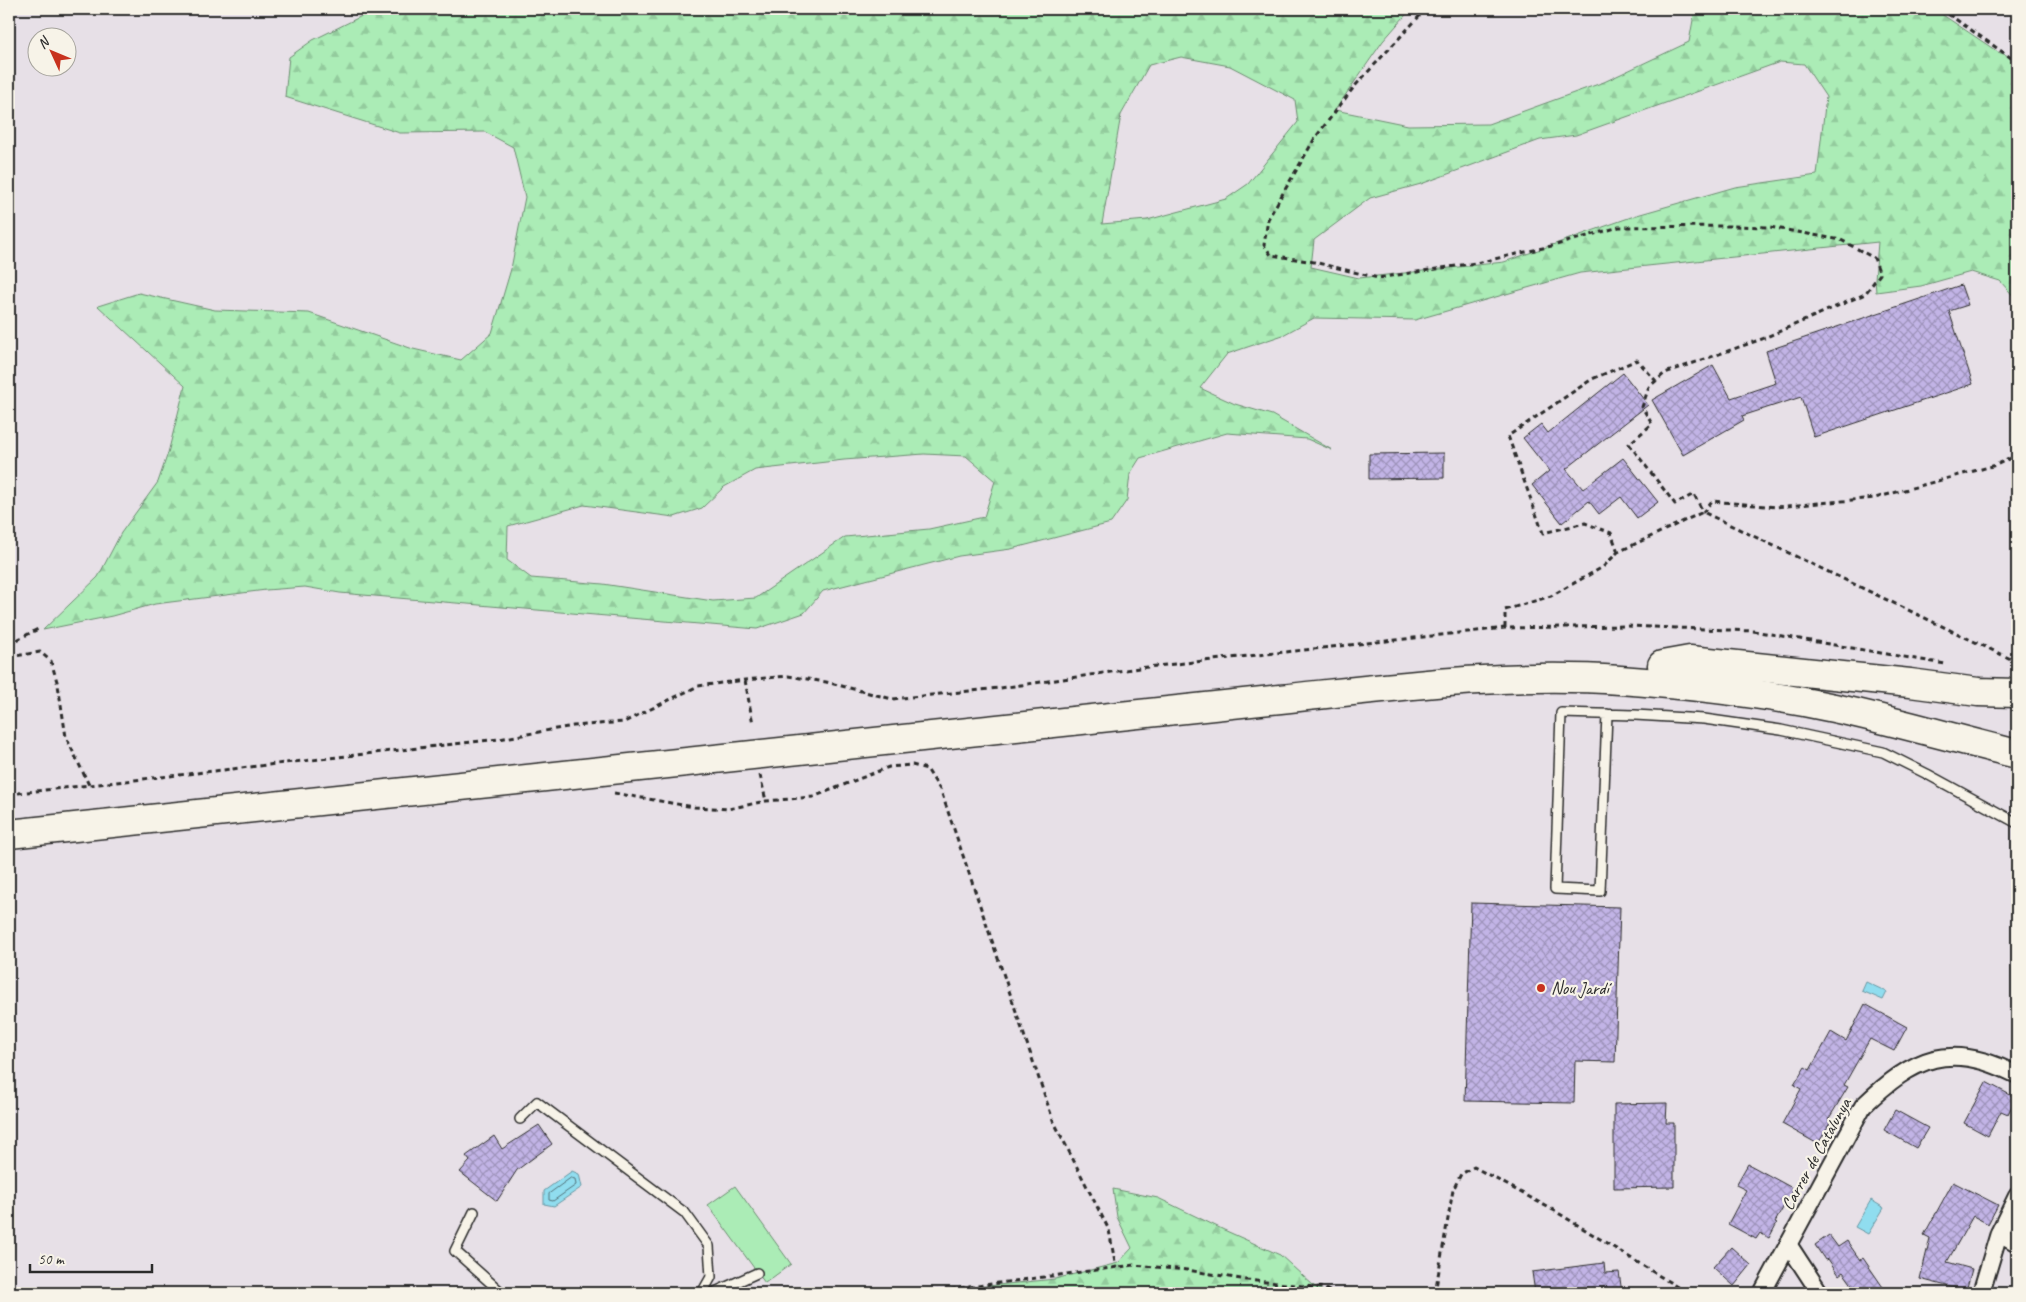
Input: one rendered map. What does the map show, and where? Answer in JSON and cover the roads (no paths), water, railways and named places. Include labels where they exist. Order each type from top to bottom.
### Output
[{"type":"highway","points":[[9,816],[1435,664],[1502,660],[1620,661],[1659,674],[1833,708],[2017,754]]},
{"type":"highway","points":[[1659,674],[1690,660],[1978,692],[2017,694]]},
{"type":"highway","points":[[1659,674],[1687,697],[1776,710],[1890,733],[1964,753],[2017,773]]},
{"type":"highway","points":[[9,834],[664,763],[1437,683],[1529,678],[1619,680],[1659,674],[1785,680],[1837,690],[2017,735]]},
{"type":"street","name":"Carrer de Catalunya","points":[[1762,1293],[1863,1106],[1892,1080],[1906,1070],[1931,1058],[1954,1056],[1972,1057],[1997,1064],[2017,1075]]},
{"type":"street","points":[[1981,1293],[1998,1233],[2017,1196]]},
{"type":"street","points":[[1998,1233],[2017,1243]]},
{"type":"street","points":[[1788,1244],[1820,1293]]},
{"type":"lane","points":[[1607,714],[1600,891],[1555,889],[1561,713],[1607,714],[1704,719],[1781,730],[1883,752],[2017,823]]},
{"type":"lane","points":[[520,1119],[537,1102],[685,1213],[709,1246],[711,1277],[702,1293]]},
{"type":"lane","points":[[474,1212],[455,1251],[502,1293]]},
{"type":"lane","points":[[713,1293],[757,1273]]},
{"type":"water","points":[[1866,982],[1887,992],[1883,1000],[1862,991]]},
{"type":"water","points":[[572,1171],[579,1174],[582,1187],[554,1206],[544,1204],[544,1191]]},
{"type":"water","points":[[1871,1200],[1884,1208],[1868,1234],[1855,1227]]},
{"type":"place","name":"Nou Jardí","points":[[1541,988]]}]
